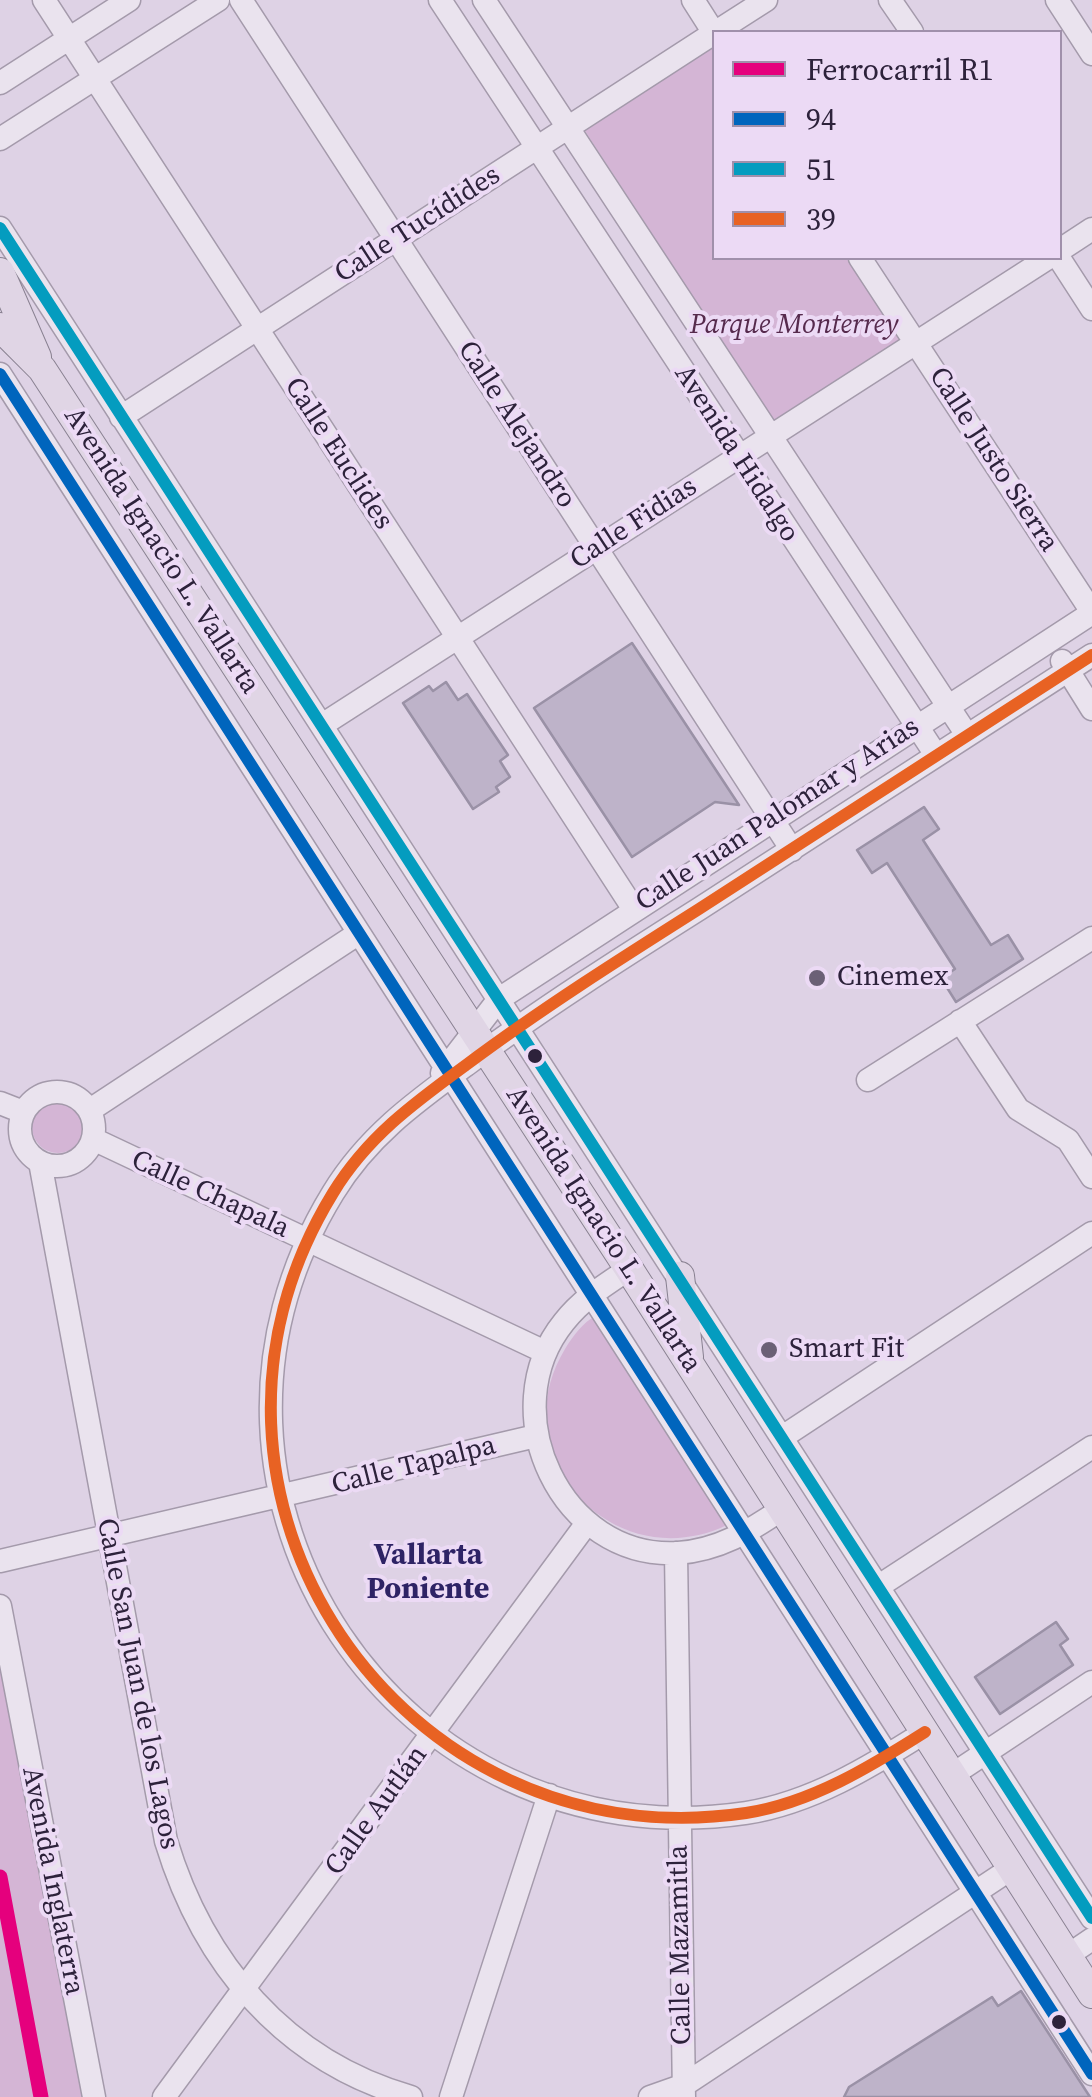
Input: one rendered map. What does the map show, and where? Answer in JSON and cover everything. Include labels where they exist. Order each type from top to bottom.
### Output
[{"type":"main road","name":"Avenida Ignacio L. Vallarta","points":[[5,280],[42,369],[629,1269],[1092,1994]]},
{"type":"main road","name":"Avenida Ignacio L. Vallarta","points":[[0,327],[42,369]]},
{"type":"main road","points":[[680,1276],[690,1364]]},
{"type":"street","name":"Calle Euclides","points":[[44,0],[632,908]]},
{"type":"street","points":[[0,84],[129,0]]},
{"type":"street","points":[[0,139],[218,0]]},
{"type":"street","name":"Calle Alejandro","points":[[241,0],[792,850]]},
{"type":"street","name":"Avenida Hidalgo","points":[[440,0],[936,755]]},
{"type":"street","name":"Avenida Hidalgo","points":[[484,0],[967,735]]},
{"type":"street","points":[[693,0],[713,30]]},
{"type":"street","name":"Calle Tucídides","points":[[720,30],[766,0]]},
{"type":"street","points":[[890,0],[911,30]]},
{"type":"street","points":[[1057,0],[1092,54]]},
{"type":"street","name":"Calle Tucídides","points":[[121,417],[712,35]]},
{"type":"street","name":"Avenida Ignacio L. Vallarta","points":[[0,228],[1092,1918]]},
{"type":"street","points":[[1062,249],[1092,229]]},
{"type":"street","name":"Calle Justo Sierra","points":[[861,260],[1092,612]]},
{"type":"street","name":"Calle Fidias","points":[[322,725],[1045,260]]},
{"type":"street","points":[[1059,260],[1092,309]]},
{"type":"street","name":"Avenida Ignacio L. Vallarta","points":[[0,374],[359,933],[443,1076],[592,1294],[1092,2074]]},
{"type":"street","name":"Calle Juan Palomar y Arias","points":[[480,1039],[499,1000],[632,908],[1092,612]]},
{"type":"street","points":[[1049,641],[1092,709]]},
{"type":"street","name":"Calle Juan Palomar y Arias","points":[[480,1039],[516,1026],[1092,655]]},
{"type":"street","points":[[90,1110],[359,933]]},
{"type":"street","points":[[868,1080],[1092,938]]},
{"type":"street","points":[[960,1021],[1018,1109],[1068,1140],[1092,1177]]},
{"type":"street","points":[[480,1039],[358,1155],[330,1196],[289,1289],[274,1351],[272,1417],[282,1498],[300,1559],[337,1634],[367,1675],[432,1734],[511,1781],[614,1811],[679,1816],[749,1813],[838,1782],[924,1732]]},
{"type":"street","points":[[62,1091],[90,1110],[93,1139],[72,1164],[40,1162],[20,1135],[23,1112],[39,1096],[62,1091]]},
{"type":"street","points":[[0,1102],[23,1112]]},
{"type":"street","name":"Calle Chapala","points":[[93,1139],[545,1352]]},
{"type":"street","name":"Calle San Juan de los Lagos","points":[[40,1162],[166,1841],[191,1914],[210,1946],[246,1991],[307,2047],[360,2079],[411,2097]]},
{"type":"street","points":[[784,1436],[1092,1234]]},
{"type":"street","points":[[629,1269],[592,1294],[562,1324],[545,1352],[535,1406],[536,1436],[545,1468],[564,1499],[587,1524],[638,1548],[676,1553],[717,1545],[746,1533],[782,1508]]},
{"type":"street","name":"Calle Tapalpa","points":[[0,1561],[536,1436]]},
{"type":"street","points":[[879,1586],[1092,1447]]},
{"type":"street","name":"Calle Autlán","points":[[164,2097],[246,1991],[587,1524]]},
{"type":"street","name":"Calle Mazamitla","points":[[676,1553],[684,2091]]},
{"type":"street","name":"Avenida Inglaterra","points":[[0,1606],[94,2097]]},
{"type":"street","points":[[952,1775],[1092,1682]]},
{"type":"street","points":[[450,2097],[549,1795]]},
{"type":"street","points":[[650,2097],[684,2091],[1012,1868]]},
{"type":"street","points":[[1067,1956],[1092,1939]]},
{"type":"green space","name":"Parque Monterrey","points":[[712,48],[712,260],[850,260],[902,338],[774,421],[585,131]]},
{"type":"green space","points":[[58,1101],[76,1109],[84,1127],[76,1145],[58,1153],[40,1145],[32,1127],[40,1109]]},
{"type":"green space","points":[[596,1316],[727,1525],[685,1537],[645,1535],[609,1521],[579,1497],[558,1466],[547,1429],[549,1389],[568,1344]]},
{"type":"green space","points":[[0,1668],[82,2097],[0,2097]]},
{"type":"building","points":[[632,643],[739,805],[715,802],[632,857],[534,708]]},
{"type":"building","points":[[446,682],[458,700],[467,694],[508,755],[500,761],[510,777],[496,787],[499,792],[473,809],[403,703],[429,686],[433,691]]},
{"type":"building","points":[[924,807],[939,829],[923,840],[991,945],[1008,935],[1023,959],[956,1002],[941,978],[955,969],[887,863],[872,873],[857,850]]},
{"type":"building","points":[[1056,1622],[1068,1639],[1060,1645],[1073,1665],[1000,1714],[975,1677]]},
{"type":"building","points":[[1021,1991],[1090,2097],[844,2097],[849,2087],[992,1997],[998,2006]]},
{"type":"rail line","name":"R1","points":[[0,1877],[41,2097]]},
{"type":"transit line","name":"51","points":[[0,228],[1092,1918]]},
{"type":"transit line","name":"94","points":[[0,374],[1092,2074]]},
{"type":"transit line","name":"39","points":[[925,1732],[839,1782],[770,1808],[746,1813],[621,1813],[509,1780],[414,1718],[340,1635],[291,1534],[271,1424],[284,1308],[333,1193],[376,1138],[410,1107],[581,985],[1092,655]]},
{"type":"place","name":"Cinemex","points":[[817,978]]},
{"type":"place","name":"Smart Fit","points":[[769,1350]]},
{"type":"district","name":"Vallarta Poniente","points":[[428,1573]]}]
